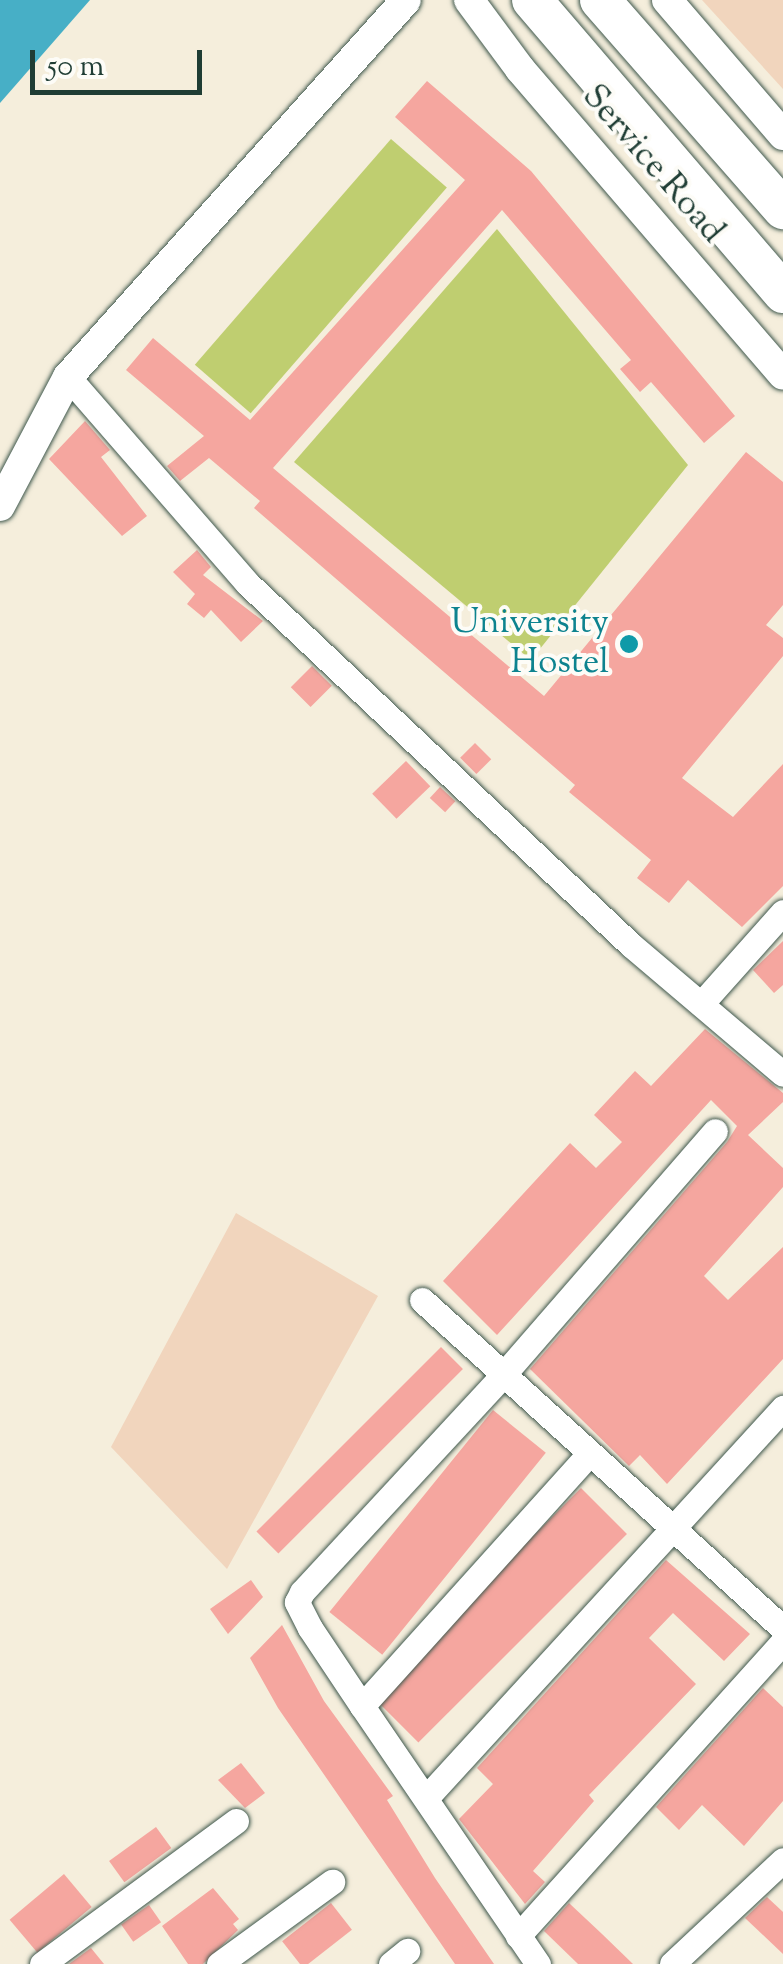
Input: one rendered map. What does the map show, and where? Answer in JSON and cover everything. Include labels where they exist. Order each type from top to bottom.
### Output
[{"type":"highway","points":[[532,0],[783,294]]},
{"type":"highway","points":[[600,0],[783,209]]},
{"type":"street","points":[[0,506],[68,377],[406,0]]},
{"type":"street","name":"Service Road","points":[[470,0],[520,69],[783,375]]},
{"type":"street","points":[[666,0],[783,135]]},
{"type":"street","points":[[68,377],[248,583],[701,1004],[783,1074]]},
{"type":"street","points":[[701,1004],[783,912]]},
{"type":"street","points":[[538,1964],[362,1706],[297,1602],[504,1375],[715,1131]]},
{"type":"street","points":[[422,1300],[783,1629]]},
{"type":"street","points":[[426,1798],[783,1408]]},
{"type":"street","points":[[362,1706],[589,1454]]},
{"type":"street","points":[[518,1936],[783,1642]]},
{"type":"street","points":[[42,1964],[236,1822]]},
{"type":"street","points":[[672,1964],[783,1860]]},
{"type":"street","points":[[219,1964],[332,1882]]},
{"type":"shaded area","points":[[702,0],[783,0],[783,89]]},
{"type":"shaded area","points":[[236,1213],[378,1296],[227,1569],[111,1447]]},
{"type":"green space","points":[[391,139],[447,188],[251,413],[195,365]]},
{"type":"green space","points":[[497,229],[688,465],[531,660],[294,462]]},
{"type":"water","points":[[0,0],[90,0],[0,103]]},
{"type":"building","points":[[427,81],[531,171],[735,416],[704,443],[651,382],[640,392],[620,369],[631,360],[502,210],[273,468],[544,696],[746,452],[783,482],[783,605],[766,625],[783,638],[783,656],[682,778],[733,817],[783,764],[783,886],[742,927],[688,880],[669,903],[637,878],[651,860],[569,792],[575,785],[254,508],[260,501],[209,458],[180,481],[167,466],[204,436],[126,370],[153,338],[250,420],[465,180],[395,117]]},
{"type":"building","points":[[85,421],[110,450],[101,457],[147,516],[122,536],[49,459]]},
{"type":"building","points":[[197,550],[211,567],[203,575],[263,621],[241,642],[211,610],[204,618],[187,604],[195,594],[173,572]]},
{"type":"building","points":[[312,666],[332,686],[311,707],[291,687]]},
{"type":"building","points":[[475,743],[491,759],[476,774],[460,758]]},
{"type":"building","points":[[406,761],[430,786],[397,819],[372,794]]},
{"type":"building","points":[[440,787],[455,801],[445,812],[430,798]]},
{"type":"building","points":[[783,941],[783,985],[774,993],[753,970]]},
{"type":"building","points":[[705,1029],[783,1093],[783,1102],[748,1135],[783,1168],[783,1187],[704,1276],[728,1300],[783,1247],[783,1359],[667,1484],[640,1455],[629,1466],[530,1369],[727,1142],[737,1126],[711,1100],[497,1335],[443,1281],[570,1143],[596,1168],[622,1142],[594,1115],[635,1071],[651,1086]]},
{"type":"building","points":[[441,1347],[463,1369],[278,1553],[256,1532]]},
{"type":"building","points":[[493,1410],[546,1453],[382,1655],[329,1612]]},
{"type":"building","points":[[581,1488],[627,1534],[418,1743],[372,1697]]},
{"type":"building","points":[[666,1560],[750,1634],[724,1661],[673,1613],[649,1638],[696,1684],[589,1795],[594,1801],[533,1871],[545,1882],[525,1904],[459,1819],[493,1784],[477,1768]]},
{"type":"building","points":[[251,1580],[263,1597],[228,1634],[210,1609]]},
{"type":"building","points":[[282,1625],[324,1701],[393,1796],[387,1800],[494,1964],[455,1964],[278,1708],[250,1658]]},
{"type":"building","points":[[763,1688],[783,1707],[783,1801],[744,1846],[702,1805],[679,1830],[656,1807]]},
{"type":"building","points":[[241,1763],[265,1793],[245,1808],[218,1780]]},
{"type":"building","points":[[156,1827],[171,1848],[124,1882],[109,1861]]},
{"type":"building","points":[[64,1874],[92,1907],[37,1953],[10,1920]]},
{"type":"building","points":[[213,1888],[239,1919],[233,1924],[238,1930],[203,1964],[188,1964],[162,1926]]},
{"type":"building","points":[[767,1897],[783,1912],[783,1954],[745,1918]]},
{"type":"building","points":[[331,1903],[352,1930],[308,1964],[300,1964],[282,1941]]},
{"type":"building","points":[[569,1903],[633,1964],[578,1964],[544,1931]]},
{"type":"building","points":[[149,1905],[161,1922],[133,1942],[121,1925]]},
{"type":"building","points":[[91,1948],[104,1964],[69,1964]]},
{"type":"place","name":"University Hostel","points":[[629,644]]}]
